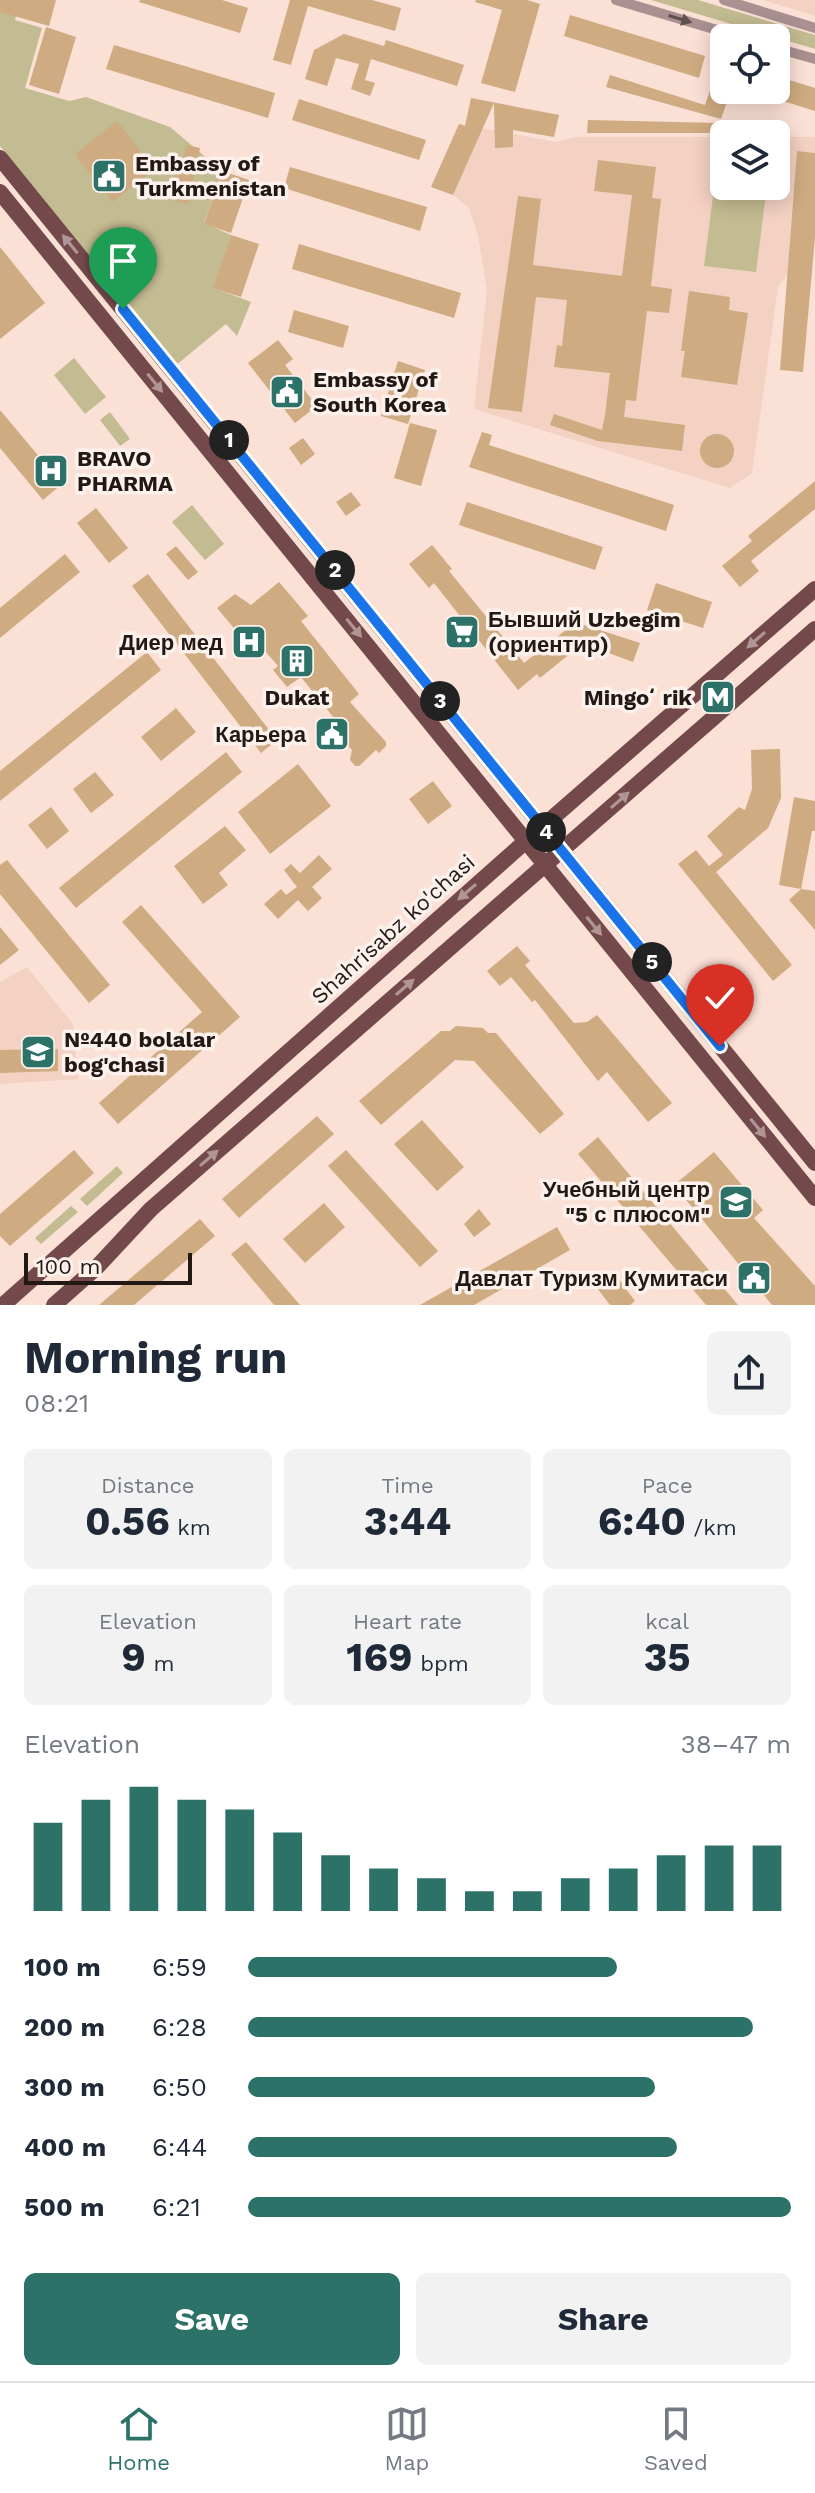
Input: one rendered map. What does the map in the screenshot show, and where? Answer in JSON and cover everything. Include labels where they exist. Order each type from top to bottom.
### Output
[{"type":"main road","points":[[0,158],[815,1163]]},
{"type":"main road","points":[[0,192],[815,1198]]},
{"type":"main road","name":"Shahrisabz ko'chasi","points":[[3,1305],[542,826],[815,589]]},
{"type":"main road","points":[[54,1305],[97,1267],[151,1209],[815,629]]},
{"type":"street","points":[[616,0],[710,28]]},
{"type":"street","points":[[724,0],[815,28]]},
{"type":"street","points":[[790,52],[815,59]]},
{"type":"shaded area","points":[[0,0],[20,0],[15,20],[42,28],[25,88],[69,101],[86,97],[170,127],[222,171],[204,223],[231,235],[214,288],[251,302],[237,336],[226,324],[176,365],[0,146]]},
{"type":"shaded area","points":[[651,0],[698,0],[778,24],[731,24]]},
{"type":"shaded area","points":[[763,0],[815,0],[815,16]]},
{"type":"shaded area","points":[[790,28],[815,35],[815,49],[790,42]]},
{"type":"shaded area","points":[[459,124],[556,142],[575,137],[710,137],[710,200],[790,200],[790,137],[815,137],[815,237],[811,279],[786,276],[778,287],[752,473],[730,488],[474,409],[487,290],[478,235],[469,208],[453,195],[431,187]]},
{"type":"shaded area","points":[[713,200],[765,200],[756,272],[704,266]]},
{"type":"shaded area","points":[[74,358],[106,397],[85,414],[54,375]]},
{"type":"shaded area","points":[[110,412],[130,439],[120,446],[100,420]]},
{"type":"shaded area","points":[[192,505],[224,544],[205,560],[172,522]]},
{"type":"shaded area","name":"№440 bolalar bog'chasi","points":[[27,967],[73,1024],[78,1079],[0,1084],[0,982]]},
{"type":"shaded area","points":[[117,1166],[123,1173],[87,1206],[80,1199]]},
{"type":"shaded area","points":[[71,1206],[78,1212],[41,1244],[35,1238]]},
{"type":"building","points":[[0,0],[56,0],[49,26],[0,12]]},
{"type":"building","points":[[140,0],[222,0],[248,8],[240,33]]},
{"type":"building","points":[[290,0],[372,0],[401,8],[395,31],[308,6],[291,65],[273,60]]},
{"type":"building","points":[[476,0],[527,0],[540,4],[515,92],[481,83],[502,10]]},
{"type":"building","points":[[570,15],[705,56],[699,78],[564,36]]},
{"type":"building","points":[[46,27],[76,37],[59,94],[29,85]]},
{"type":"building","points":[[344,34],[384,46],[386,40],[464,65],[457,86],[371,59],[365,80],[375,83],[370,96],[351,89],[359,64],[336,58],[327,86],[305,79],[314,50]]},
{"type":"building","points":[[114,45],[275,93],[268,118],[106,69]]},
{"type":"building","points":[[610,75],[705,105],[710,90],[710,104],[726,104],[721,119],[606,87]]},
{"type":"building","points":[[790,80],[815,88],[815,111],[790,103]]},
{"type":"building","points":[[471,98],[559,115],[554,137],[513,130],[513,147],[495,148],[494,103],[453,195],[431,187],[459,124],[465,126]]},
{"type":"building","points":[[299,99],[426,140],[419,160],[292,120]]},
{"type":"building","points":[[588,120],[710,123],[710,133],[587,133]]},
{"type":"building","points":[[117,121],[154,169],[112,202],[75,154]]},
{"type":"building","points":[[187,145],[200,148],[188,204],[167,199],[176,166],[181,167]]},
{"type":"building","points":[[797,151],[815,153],[815,237],[803,372],[780,370]]},
{"type":"building","points":[[598,160],[656,167],[652,198],[661,199],[651,286],[672,289],[669,313],[647,311],[636,401],[626,400],[624,417],[685,425],[682,451],[598,441],[550,425],[554,414],[602,430],[605,415],[610,373],[554,367],[557,345],[562,346],[567,300],[536,297],[522,412],[488,408],[518,196],[541,199],[533,265],[622,276],[632,195],[594,191]]},
{"type":"building","points":[[290,167],[427,207],[420,231],[284,188]]},
{"type":"building","points":[[222,171],[249,180],[231,233],[204,224]]},
{"type":"building","points":[[231,235],[259,244],[241,297],[213,288]]},
{"type":"building","points":[[299,244],[461,293],[454,318],[292,269]]},
{"type":"building","points":[[0,247],[45,303],[0,339]]},
{"type":"building","points":[[689,291],[730,297],[729,310],[748,313],[737,385],[681,377],[685,351],[681,351]]},
{"type":"building","points":[[294,310],[349,326],[343,348],[288,332]]},
{"type":"building","points":[[278,340],[293,359],[285,365],[317,406],[295,423],[248,363]]},
{"type":"building","points":[[398,361],[425,370],[408,424],[381,416]]},
{"type":"building","points":[[0,410],[62,484],[43,500],[0,448]]},
{"type":"building","points":[[410,423],[437,430],[421,486],[394,478]]},
{"type":"building","points":[[482,432],[492,435],[489,445],[674,505],[666,531],[469,467]]},
{"type":"building","points":[[717,434],[729,439],[734,451],[729,463],[717,468],[705,463],[700,451],[705,439]]},
{"type":"building","points":[[303,438],[315,454],[301,465],[289,448]]},
{"type":"building","points":[[815,481],[815,509],[751,561],[759,571],[740,587],[722,566],[752,541],[748,536]]},
{"type":"building","points":[[351,492],[361,505],[346,516],[336,502]]},
{"type":"building","points":[[467,502],[603,547],[595,570],[459,525]]},
{"type":"building","points":[[96,508],[128,548],[109,563],[77,523]]},
{"type":"building","points":[[432,545],[452,569],[449,571],[524,663],[567,629],[584,625],[640,643],[633,662],[587,645],[577,648],[540,678],[537,674],[518,690],[434,583],[429,588],[409,564]]},
{"type":"building","points":[[176,546],[198,572],[188,580],[166,554]]},
{"type":"building","points":[[65,554],[80,572],[0,638],[0,608]]},
{"type":"building","points":[[148,574],[277,740],[261,753],[132,586]]},
{"type":"building","points":[[279,582],[308,616],[301,621],[359,694],[350,702],[386,742],[379,753],[376,750],[359,766],[350,760],[352,750],[328,723],[334,718],[301,677],[287,687],[273,670],[278,666],[265,651],[258,657],[217,608],[235,594],[251,605]]},
{"type":"building","points":[[656,583],[712,602],[703,628],[647,610]]},
{"type":"building","points":[[147,652],[161,670],[0,801],[0,771]]},
{"type":"building","points":[[176,708],[196,732],[161,761],[141,737]]},
{"type":"building","points":[[780,749],[781,798],[768,828],[716,872],[792,965],[773,981],[678,864],[696,850],[709,866],[723,855],[707,836],[739,807],[745,810],[752,789],[751,750]]},
{"type":"building","points":[[226,752],[242,772],[76,908],[59,888]]},
{"type":"building","points":[[298,764],[331,806],[270,854],[238,812]]},
{"type":"building","points":[[95,772],[114,795],[91,813],[73,789]]},
{"type":"building","points":[[433,781],[452,806],[428,824],[409,799]]},
{"type":"building","points":[[794,797],[815,801],[815,831],[812,831],[801,889],[779,885]]},
{"type":"building","points":[[51,807],[69,831],[47,849],[28,825]]},
{"type":"building","points":[[225,826],[246,850],[219,873],[228,885],[203,904],[174,866]]},
{"type":"building","points":[[319,855],[332,869],[312,887],[322,898],[308,911],[298,900],[278,919],[264,904],[281,889],[286,895],[297,887],[284,870],[291,864],[300,873]]},
{"type":"building","points":[[7,860],[110,985],[89,1003],[0,894],[0,865]]},
{"type":"building","points":[[801,889],[815,891],[815,930],[789,900]]},
{"type":"building","points":[[141,905],[240,1017],[118,1124],[99,1103],[202,1012],[122,922]]},
{"type":"building","points":[[0,927],[19,950],[0,965]]},
{"type":"building","points":[[517,946],[530,961],[525,965],[574,1023],[587,1022],[597,1015],[672,1103],[648,1122],[607,1072],[598,1081],[535,1000],[532,1002],[511,977],[500,986],[487,971]]},
{"type":"building","points":[[456,1026],[483,1028],[488,1033],[496,1033],[564,1114],[540,1134],[474,1061],[455,1060],[381,1125],[359,1101],[441,1031],[450,1031]]},
{"type":"building","points":[[58,1049],[58,1071],[0,1073],[0,1050]]},
{"type":"building","points":[[317,1116],[334,1134],[239,1218],[222,1199]]},
{"type":"building","points":[[422,1120],[464,1167],[437,1191],[394,1144]]},
{"type":"building","points":[[598,1137],[738,1305],[706,1305],[578,1154]]},
{"type":"building","points":[[74,1150],[94,1173],[10,1246],[0,1236],[0,1214]]},
{"type":"building","points":[[346,1150],[438,1251],[420,1267],[328,1166]]},
{"type":"building","points":[[714,1152],[763,1210],[754,1218],[815,1286],[815,1305],[772,1305],[674,1185]]},
{"type":"building","points":[[324,1203],[345,1227],[305,1263],[283,1239]]},
{"type":"building","points":[[479,1209],[491,1224],[474,1237],[464,1224]]},
{"type":"building","points":[[200,1219],[215,1236],[134,1305],[99,1305]]},
{"type":"building","points":[[557,1227],[570,1250],[474,1305],[420,1305]]},
{"type":"building","points":[[246,1242],[300,1305],[274,1305],[231,1254]]},
{"type":"building","points":[[615,1274],[635,1301],[630,1305],[610,1305],[597,1288]]},
{"type":"place","name":"Embassy of Turkmenistan","points":[[109,176]]},
{"type":"place","name":"Embassy of South Korea","points":[[287,392]]},
{"type":"place","name":"BRAVO PHARMA","points":[[51,471]]},
{"type":"place","name":"Бывший Uzbegim (ориентир)","points":[[462,632]]},
{"type":"place","name":"Диер мед","points":[[249,642]]},
{"type":"place","name":"Dukat","points":[[297,661]]},
{"type":"place","name":"Mingoʻrik","points":[[718,697]]},
{"type":"place","name":"Карьера","points":[[332,734]]},
{"type":"place","name":"№440 bolalar bog'chasi","points":[[38,1052]]},
{"type":"place","name":"Учебный центр \"5 с плюсом\"","points":[[736,1202]]},
{"type":"place","name":"Давлат Туризм Кумитаси","points":[[754,1278]]},
{"type":"route","points":[[123,309],[720,1046]]}]
